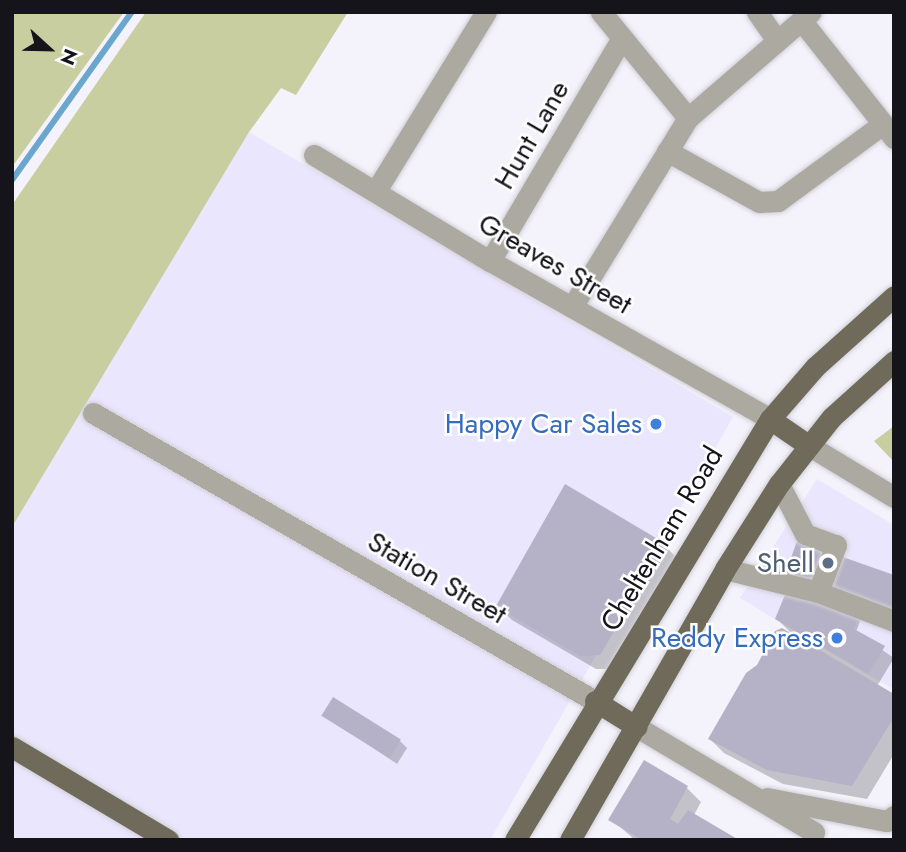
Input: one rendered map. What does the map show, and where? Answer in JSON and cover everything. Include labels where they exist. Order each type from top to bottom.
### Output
[{"type":"main road","name":"Cheltenham Road","points":[[515,840],[596,701],[770,419],[815,367],[894,296]]},
{"type":"main road","points":[[570,840],[725,569],[779,484],[808,445],[894,361]]},
{"type":"main road","points":[[770,419],[808,445]]},
{"type":"main road","name":"Station Street","points":[[596,701],[637,727]]},
{"type":"main road","points":[[12,747],[168,840]]},
{"type":"street","points":[[377,189],[486,12]]},
{"type":"street","points":[[601,12],[688,118]]},
{"type":"street","points":[[757,12],[776,39]]},
{"type":"street","points":[[572,307],[667,151],[688,118],[776,39],[806,16],[888,131],[778,201],[759,202],[667,151]]},
{"type":"street","name":"Hunt Lane","points":[[491,261],[622,38]]},
{"type":"street","name":"Greaves Street","points":[[314,155],[377,189],[491,261],[770,419]]},
{"type":"street","name":"Station Street","points":[[93,413],[596,701]]},
{"type":"street","points":[[808,445],[894,497]]},
{"type":"street","points":[[779,484],[805,534],[836,545],[818,592]]},
{"type":"street","points":[[725,569],[818,592],[894,621]]},
{"type":"street","name":"Station Street","points":[[637,727],[811,833]]},
{"type":"street","name":"Station Street","points":[[751,794],[887,821],[894,816]]},
{"type":"shaded area","points":[[249,132],[733,417],[490,840],[12,840],[12,527]]},
{"type":"shaded area","name":"Shell","points":[[817,479],[894,525],[894,690],[740,598]]},
{"type":"green space","points":[[12,12],[124,12],[12,167]]},
{"type":"green space","points":[[146,12],[348,12],[296,95],[281,88],[249,132],[12,527],[12,205]]},
{"type":"green space","points":[[894,426],[894,462],[874,441]]},
{"type":"building","points":[[565,484],[666,544],[600,655],[580,656],[496,606]]},
{"type":"building","points":[[797,541],[894,575],[894,614],[863,603],[854,629],[885,646],[868,674],[775,619],[792,578],[785,575]]},
{"type":"building","points":[[782,628],[894,694],[894,717],[852,786],[767,770],[708,739],[746,673],[757,665],[775,631]]},
{"type":"building","points":[[333,697],[401,739],[389,758],[321,716]]},
{"type":"building","points":[[644,760],[688,786],[670,819],[678,824],[688,810],[739,840],[642,840],[608,820]]},
{"type":"waterway","points":[[12,180],[132,12]]},
{"type":"place","name":"Happy Car Sales","points":[[656,424]]},
{"type":"place","name":"Shell","points":[[828,563]]},
{"type":"place","name":"Reddy Express","points":[[837,638]]}]
